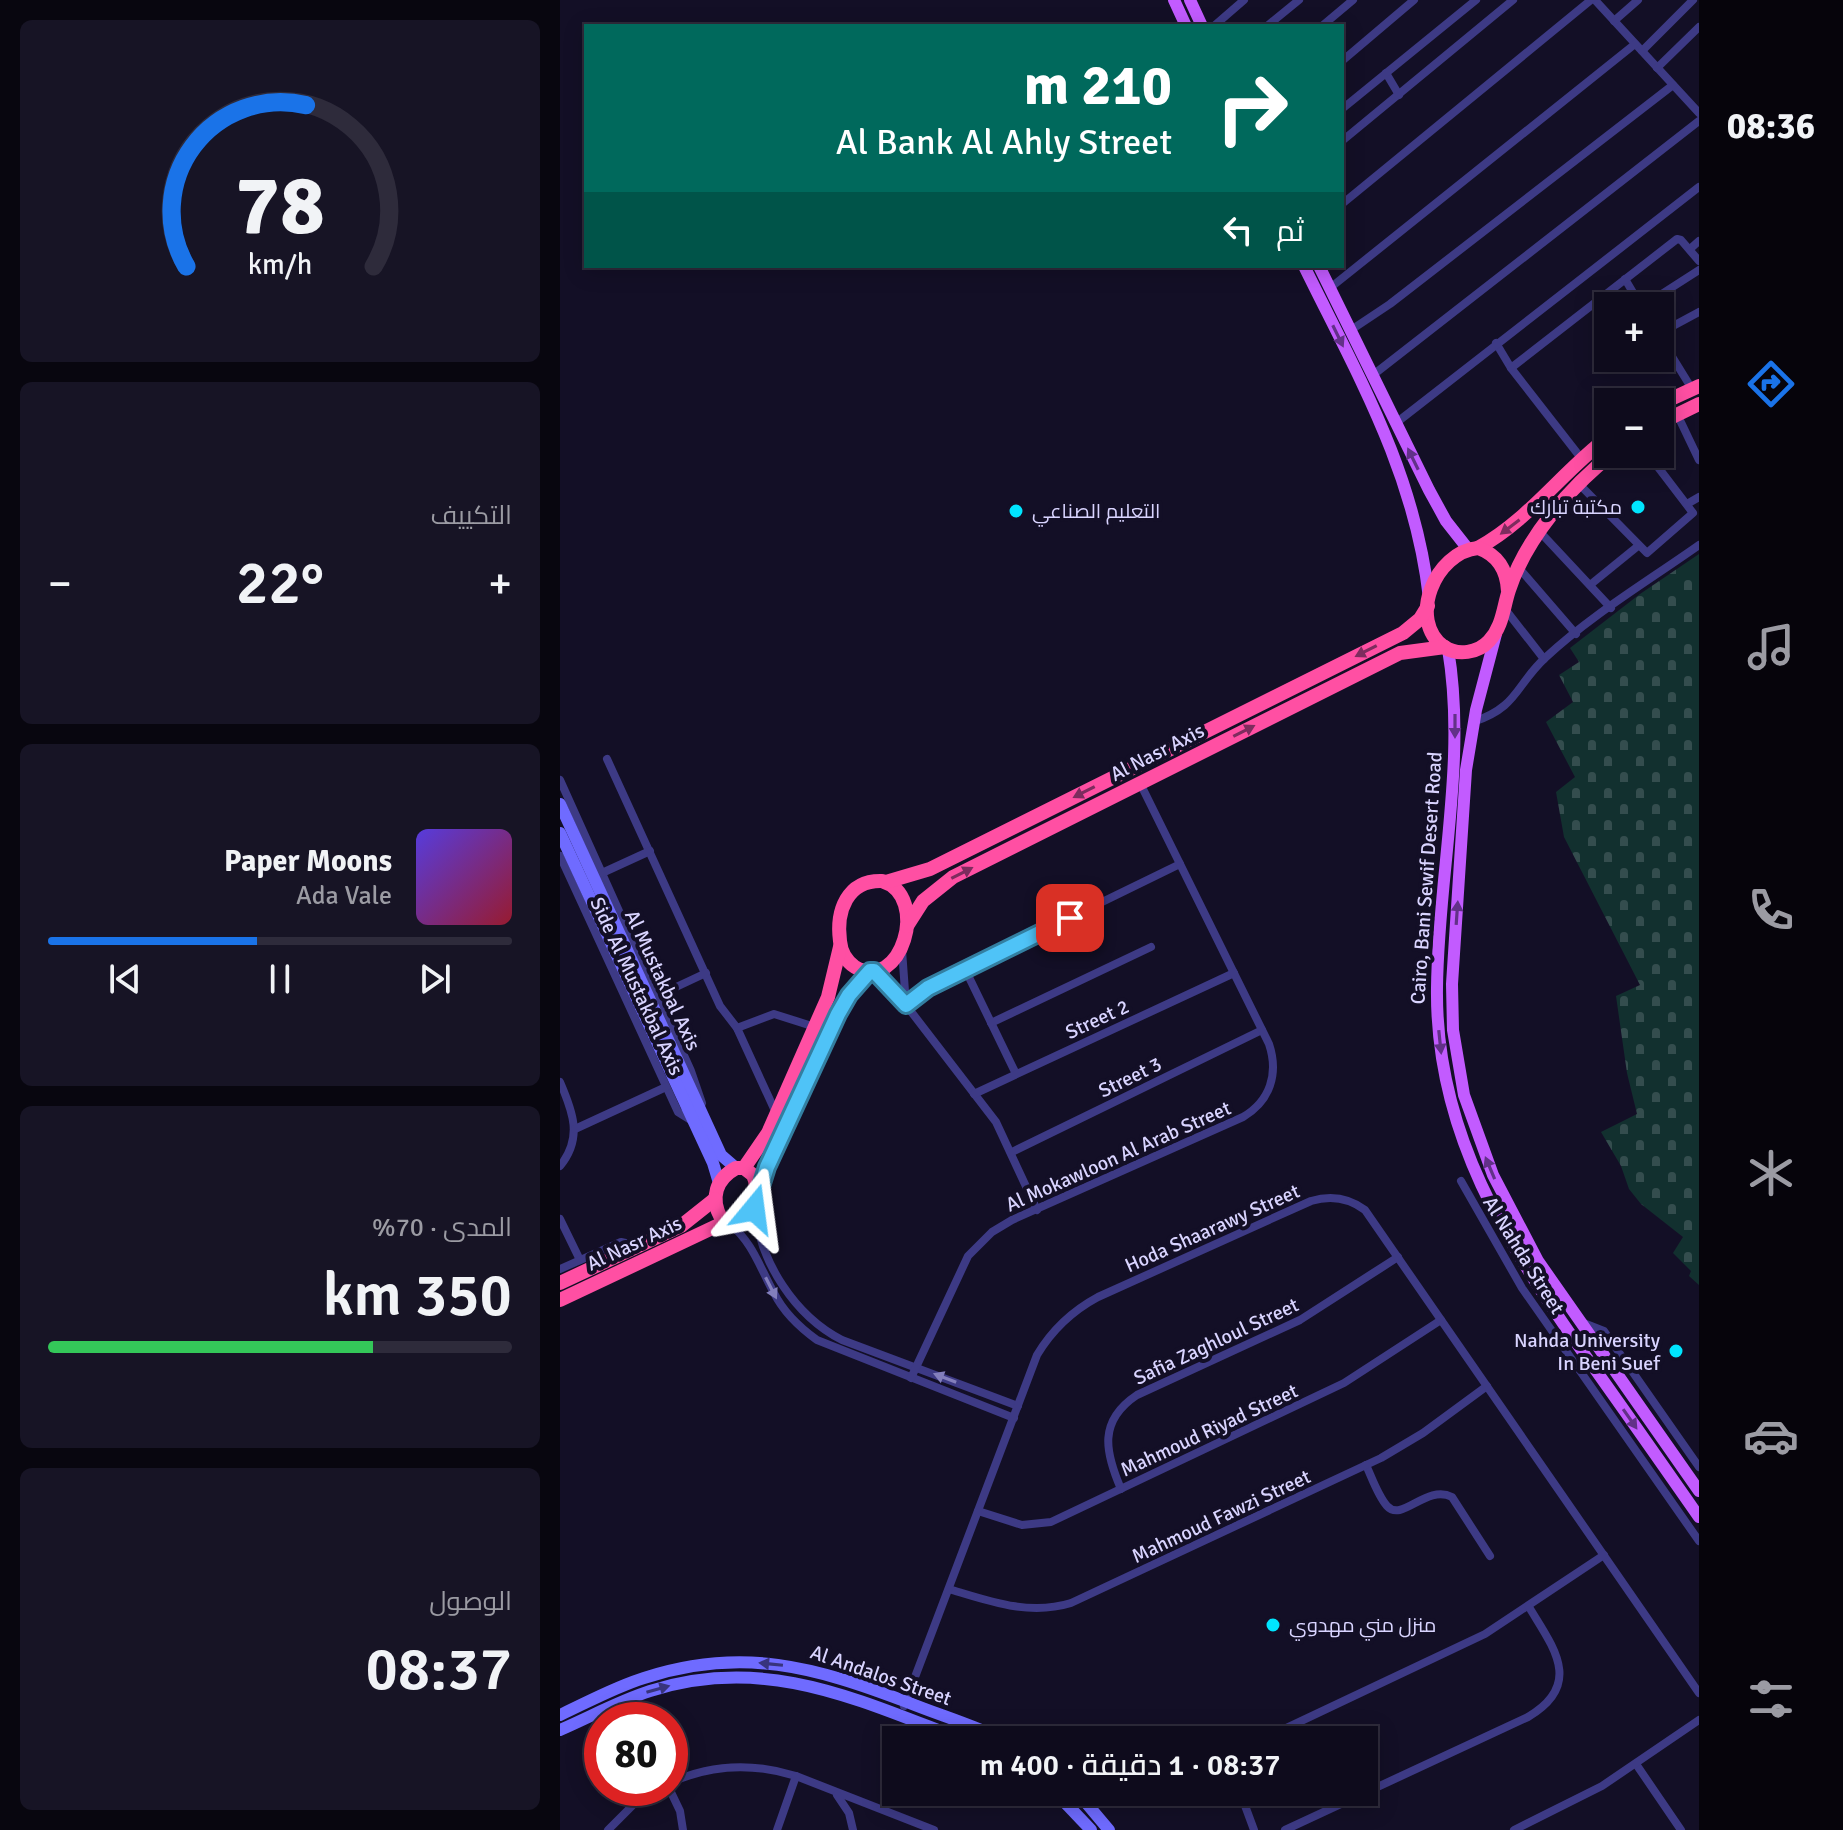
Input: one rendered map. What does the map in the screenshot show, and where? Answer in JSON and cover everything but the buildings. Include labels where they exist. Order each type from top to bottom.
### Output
[{"type":"highway","points":[[1674,398],[1696,388]]},
{"type":"highway","points":[[1674,416],[1699,404]]},
{"type":"highway","points":[[1473,548],[1495,557],[1508,577],[1508,591],[1499,625],[1488,642],[1478,649],[1460,652],[1446,648],[1432,631],[1429,603],[1437,574],[1456,554],[1505,532],[1594,448]]},
{"type":"highway","points":[[1508,591],[1540,532],[1579,484],[1597,468]]},
{"type":"highway","points":[[1537,504],[1537,511],[1542,517],[1553,515]]},
{"type":"highway","name":"Al Nasr Axis","points":[[886,882],[930,869],[1403,633],[1420,619],[1429,603]]},
{"type":"highway","name":"Al Nasr Axis","points":[[907,926],[923,901],[945,882],[1400,653],[1446,648]]},
{"type":"highway","points":[[886,882],[895,888],[903,901],[907,926],[902,946],[889,964],[872,971],[843,1004],[771,1157],[745,1221],[727,1222],[718,1214],[715,1199],[719,1183],[740,1168],[763,1142],[815,1027],[832,986],[841,947],[840,916],[846,898],[865,883],[886,882]]},
{"type":"highway","points":[[841,947],[849,962],[859,969],[872,971]]},
{"type":"highway","points":[[740,1168],[755,1179],[755,1202]]},
{"type":"highway","name":"Al Nasr Axis","points":[[560,1283],[693,1218],[715,1199]]},
{"type":"highway","points":[[693,1218],[700,1234]]},
{"type":"highway","name":"Al Nasr Axis","points":[[560,1300],[727,1222]]},
{"type":"main road","points":[[1174,0],[1185,24]]},
{"type":"main road","points":[[1190,0],[1201,24]]},
{"type":"main road","points":[[1305,268],[1384,430],[1410,499],[1420,538],[1429,603]]},
{"type":"main road","points":[[1320,268],[1429,490],[1446,521],[1473,548]]},
{"type":"main road","points":[[1410,499],[1429,490]]},
{"type":"main road","name":"Cairo, Bani Sewif Desert Road","points":[[1499,625],[1473,722],[1466,770],[1452,984],[1453,1030],[1460,1075],[1476,1134],[1503,1197],[1538,1261],[1699,1491]]},
{"type":"main road","name":"Cairo, Bani Sewif Desert Road","points":[[1446,648],[1455,712],[1445,794],[1437,988],[1442,1059],[1450,1103],[1464,1147],[1512,1244],[1543,1295],[1699,1517]]},
{"type":"main road","points":[[1500,1251],[1512,1244]]},
{"type":"main road","points":[[1601,1378],[1614,1369]]},
{"type":"street","points":[[1216,24],[1244,0]]},
{"type":"street","points":[[1269,24],[1299,0]]},
{"type":"street","points":[[1324,24],[1353,0]]},
{"type":"street","points":[[1344,59],[1414,0]]},
{"type":"street","points":[[1344,107],[1476,0]]},
{"type":"street","points":[[1344,139],[1513,0]]},
{"type":"street","points":[[1344,202],[1593,0],[1699,113]]},
{"type":"street","points":[[1614,21],[1638,0]]},
{"type":"street","points":[[1642,51],[1693,0]]},
{"type":"street","points":[[1657,68],[1699,27]]},
{"type":"street","points":[[1330,288],[1635,44]]},
{"type":"street","points":[[1386,73],[1399,95]]},
{"type":"street","points":[[1351,330],[1390,304],[1673,85]]},
{"type":"street","points":[[1691,105],[1699,97]]},
{"type":"street","points":[[1373,375],[1699,121]]},
{"type":"street","points":[[1396,423],[1699,187]]},
{"type":"street","points":[[1511,368],[1677,239],[1699,261]]},
{"type":"street","points":[[1690,249],[1699,241]]},
{"type":"street","points":[[1664,292],[1699,270]]},
{"type":"street","points":[[1625,279],[1633,292]]},
{"type":"street","points":[[1674,327],[1699,312]]},
{"type":"street","points":[[1496,343],[1511,368],[1581,458]]},
{"type":"street","points":[[1674,356],[1696,388]]},
{"type":"street","points":[[1677,414],[1699,460]]},
{"type":"street","points":[[1579,484],[1647,553],[1693,513],[1659,468]]},
{"type":"street","points":[[1687,504],[1699,497]]},
{"type":"street","points":[[1540,532],[1611,608]]},
{"type":"street","points":[[1473,722],[1494,715],[1503,708],[1544,659],[1699,545]]},
{"type":"street","points":[[1590,585],[1638,546]]},
{"type":"street","points":[[1519,568],[1576,634]]},
{"type":"street","points":[[1505,609],[1544,659]]},
{"type":"street","points":[[607,759],[720,1006],[737,1028],[776,1114]]},
{"type":"street","name":"Side Al Mustakbal Axis","points":[[560,780],[659,1006]]},
{"type":"street","name":"Al Mokawloon Al Arab Street","points":[[911,1378],[968,1256],[992,1232],[1243,1117],[1265,1097],[1273,1075],[1272,1052],[1140,783]]},
{"type":"street","name":"Al Mustakbal Axis","points":[[560,804],[659,1006],[719,1183]]},
{"type":"street","name":"Al Mustakbal Axis","points":[[560,833],[698,1119],[721,1155],[740,1168]]},
{"type":"street","points":[[602,873],[650,851]]},
{"type":"street","name":"Side Al Mustakbal Axis","points":[[560,856],[679,1114],[698,1119]]},
{"type":"street","points":[[906,1005],[928,988],[1180,864]]},
{"type":"street","points":[[902,946],[906,1005]]},
{"type":"street","points":[[991,1023],[1151,947]]},
{"type":"street","points":[[965,969],[1016,1074]]},
{"type":"street","points":[[872,971],[906,1005],[996,1122],[1037,1210]]},
{"type":"street","points":[[659,1006],[706,973]]},
{"type":"street","name":"Street 2","points":[[974,1094],[1234,973]]},
{"type":"street","points":[[737,1028],[774,1014],[815,1027]]},
{"type":"street","name":"Street 3","points":[[1012,1152],[1262,1030]]},
{"type":"street","points":[[560,1082],[572,1109],[575,1129],[571,1150],[560,1166]]},
{"type":"street","points":[[575,1129],[666,1087]]},
{"type":"street","name":"Al Nahda Street","points":[[1461,1181],[1522,1288],[1699,1541]]},
{"type":"street","name":"Hoda Shaarawy Street","points":[[900,1716],[1044,1344],[1080,1308],[1311,1201],[1336,1197],[1365,1210],[1699,1693]]},
{"type":"street","points":[[755,1202],[757,1230],[764,1248],[786,1290],[808,1318],[842,1340],[1018,1406]]},
{"type":"street","points":[[560,1219],[580,1260]]},
{"type":"street","points":[[727,1222],[749,1243],[775,1296],[800,1327],[826,1345],[1014,1418]]},
{"type":"street","points":[[560,1269],[621,1242],[639,1246]]},
{"type":"street","name":"Safia Zaghloul Street","points":[[1121,1489],[1109,1461],[1108,1437],[1117,1414],[1131,1399],[1300,1320],[1398,1257]]},
{"type":"street","name":"Mahmoud Riyad Street","points":[[978,1511],[1014,1524],[1036,1525],[1058,1519],[1344,1383],[1441,1320]]},
{"type":"street","points":[[1580,1321],[1604,1331],[1699,1467]]},
{"type":"street","name":"Mahmoud Fawzi Street","points":[[949,1589],[1021,1608],[1061,1606],[1366,1465],[1423,1433],[1487,1386]]},
{"type":"street","points":[[1366,1465],[1386,1505],[1392,1510],[1401,1511],[1435,1493],[1452,1497],[1490,1556]]},
{"type":"street","points":[[1291,1726],[1473,1640],[1529,1607],[1604,1555]]},
{"type":"street","points":[[1285,1830],[1540,1709],[1556,1687],[1560,1664],[1557,1653],[1529,1607]]},
{"type":"street","name":"Al Andalos Street","points":[[560,1715],[644,1678],[682,1668],[738,1662],[815,1670],[968,1726]]},
{"type":"street","name":"Al Andalos Street","points":[[560,1730],[657,1689],[694,1680],[739,1676],[812,1685],[927,1726]]},
{"type":"street","points":[[1514,1830],[1580,1799],[1699,1720]]},
{"type":"street","points":[[1636,1764],[1681,1830]]},
{"type":"street","points":[[688,1777],[701,1771],[737,1766],[761,1768],[796,1776],[934,1830]]},
{"type":"street","points":[[777,1830],[796,1776]]},
{"type":"street","points":[[834,1792],[845,1806],[853,1830]]},
{"type":"street","points":[[608,1830],[632,1806]]},
{"type":"street","points":[[678,1806],[683,1830]]},
{"type":"street","points":[[1068,1806],[1091,1830]]},
{"type":"street","points":[[1089,1806],[1109,1830]]},
{"type":"street","points":[[1245,1806],[1254,1830]]},
{"type":"green space","points":[[1699,554],[1699,1285],[1689,1276],[1691,1271],[1673,1253],[1683,1237],[1641,1204],[1629,1189],[1621,1166],[1601,1132],[1637,1114],[1627,1073],[1616,996],[1640,985],[1564,837],[1556,792],[1575,777],[1546,722],[1573,702],[1559,675],[1579,662],[1570,648],[1640,594]]},
{"type":"place","name":"مكتبة تبارك","points":[[1638,507]]},
{"type":"place","name":"التعليم الصناعي","points":[[1016,511]]},
{"type":"place","name":"Nahda University In Beni Suef","points":[[1676,1351]]},
{"type":"place","name":"منزل مني مهدوي","points":[[1273,1625]]},
{"type":"route","points":[[754,1209],[767,1167],[838,1014],[849,995],[870,971],[874,971],[906,1005],[928,988],[1070,918]]}]
